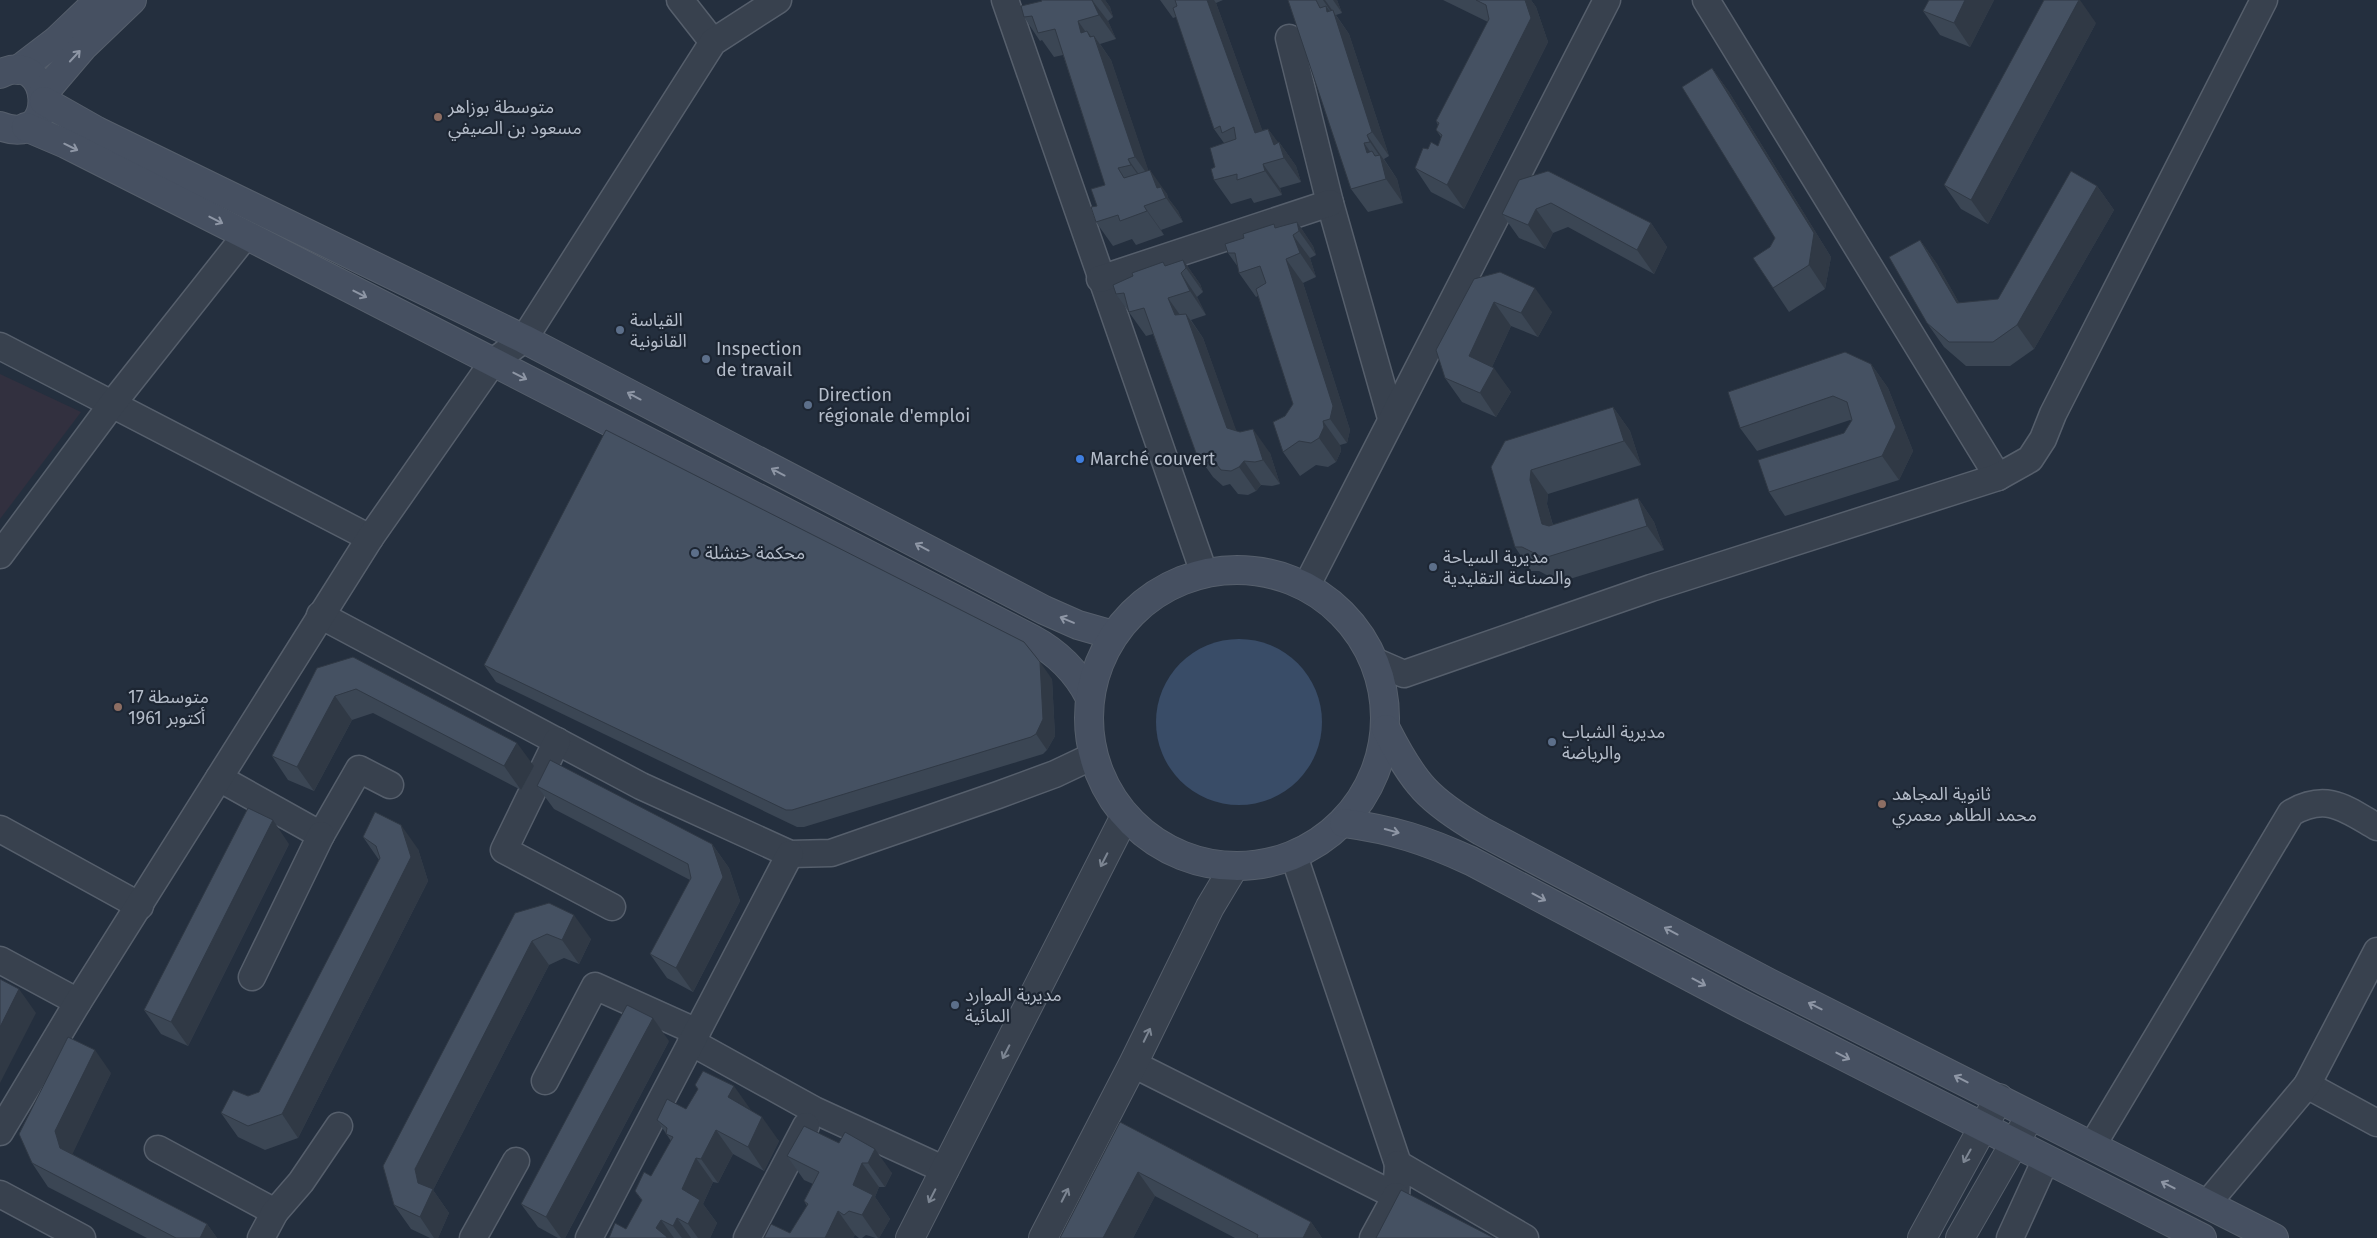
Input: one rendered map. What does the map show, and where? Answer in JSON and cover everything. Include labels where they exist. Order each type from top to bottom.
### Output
[{"type":"main road","points":[[9,72],[56,41],[99,0]]},
{"type":"main road","points":[[8,129],[38,117],[44,97],[83,47],[132,0]]},
{"type":"main road","points":[[9,72],[34,78],[44,97],[97,131],[524,339],[1044,610],[1078,625],[1113,635]]},
{"type":"main road","points":[[8,129],[66,144],[1049,649],[1080,679],[1089,696]]},
{"type":"main road","points":[[1238,570],[1273,574],[1306,587],[1334,606],[1352,625],[1374,661],[1384,693],[1386,729],[1378,766],[1362,800],[1344,823],[1294,856],[1234,867],[1194,861],[1156,844],[1125,816],[1105,788],[1093,756],[1088,726],[1089,696],[1097,667],[1113,635],[1131,614],[1153,596],[1177,582],[1204,573],[1238,570]]},
{"type":"main road","points":[[1386,729],[1403,763],[1419,785],[1439,805],[1456,816],[1769,983],[2274,1238]]},
{"type":"main road","points":[[1344,823],[1388,830],[1430,842],[1471,861],[1743,1005],[2202,1238]]},
{"type":"street","points":[[680,0],[714,42]]},
{"type":"street","points":[[0,1132],[78,1002],[370,538],[493,362],[524,339],[714,42],[778,0]]},
{"type":"street","points":[[1005,0],[1100,279],[1204,573]]},
{"type":"street","points":[[1306,587],[1607,0]]},
{"type":"street","points":[[1706,0],[1998,477]]},
{"type":"street","points":[[1374,661],[1404,674],[1651,588],[1998,477],[2030,459],[2043,439],[2053,414],[2264,0]]},
{"type":"street","points":[[1289,38],[1330,204],[1391,418]]},
{"type":"street","points":[[1100,279],[1330,204]]},
{"type":"street","points":[[0,555],[113,403],[246,235]]},
{"type":"street","points":[[0,346],[370,538]]},
{"type":"street","points":[[320,615],[641,786],[790,854],[831,852],[848,847],[1055,774],[1093,756]]},
{"type":"street","points":[[557,741],[504,850],[612,907]]},
{"type":"street","points":[[252,977],[321,835],[359,768],[390,785]]},
{"type":"street","points":[[219,778],[321,835]]},
{"type":"street","points":[[2092,1146],[2291,813],[2302,807],[2327,802],[2342,806],[2377,827]]},
{"type":"street","points":[[910,1238],[1125,816]]},
{"type":"street","points":[[0,829],[140,906]]},
{"type":"street","points":[[589,1238],[790,854]]},
{"type":"street","points":[[1294,856],[1398,1164],[1396,1196],[1373,1238]]},
{"type":"street","points":[[1043,1238],[1133,1064],[1210,906],[1234,867]]},
{"type":"street","points":[[2207,1204],[2307,1085],[2370,986],[2377,952]]},
{"type":"street","points":[[0,960],[78,1002]]},
{"type":"street","points":[[545,1081],[595,986],[694,1037],[814,1110],[945,1170]]},
{"type":"street","points":[[1133,1064],[1396,1196]]},
{"type":"street","points":[[2307,1085],[2377,1123]]},
{"type":"street","points":[[1922,1238],[1999,1098]]},
{"type":"street","points":[[747,1238],[814,1110]]},
{"type":"street","points":[[1960,1238],[2030,1116]]},
{"type":"street","points":[[260,1238],[275,1212],[301,1182],[339,1126]]},
{"type":"street","points":[[158,1149],[275,1212]]},
{"type":"street","points":[[2010,1238],[2046,1159]]},
{"type":"street","points":[[482,1235],[516,1161]]},
{"type":"street","points":[[1398,1164],[1526,1238]]},
{"type":"street","points":[[0,1194],[82,1238]]},
{"type":"shaded area","points":[[0,374],[81,412],[0,519]]},
{"type":"water","points":[[1247,639],[1271,645],[1298,663],[1316,690],[1322,722],[1316,754],[1298,781],[1285,791],[1263,802],[1231,805],[1207,799],[1186,786],[1175,775],[1159,746],[1156,714],[1162,690],[1175,669],[1186,658],[1215,642]]},
{"type":"building","points":[[1041,0],[1092,0],[1099,15],[1078,21],[1081,33],[1087,31],[1090,37],[1094,36],[1135,157],[1128,159],[1131,165],[1118,168],[1124,178],[1150,170],[1157,188],[1161,187],[1166,198],[1144,206],[1147,211],[1120,221],[1118,215],[1096,222],[1091,207],[1097,206],[1091,189],[1105,185],[1055,29],[1038,33],[1032,16],[1024,17],[1021,6]]},
{"type":"building","points":[[1175,0],[1207,0],[1255,133],[1268,129],[1274,145],[1279,142],[1284,158],[1263,164],[1265,171],[1237,180],[1237,174],[1214,180],[1211,169],[1215,167],[1210,148],[1236,139],[1234,127],[1222,133],[1220,126],[1214,129],[1173,8],[1177,6]]},
{"type":"building","points":[[1288,0],[1316,0],[1320,8],[1326,6],[1327,12],[1333,10],[1372,132],[1367,135],[1370,142],[1364,143],[1367,153],[1372,151],[1375,156],[1380,155],[1386,179],[1351,189]]},
{"type":"building","points":[[1476,0],[1525,0],[1531,18],[1447,185],[1415,168],[1423,148],[1428,149],[1431,142],[1438,146],[1442,135],[1436,130],[1439,123],[1436,121],[1489,19],[1486,5]]},
{"type":"building","points":[[1929,0],[1965,0],[1954,23],[1923,11]]},
{"type":"building","points":[[2044,0],[2079,0],[1971,200],[1944,185]]},
{"type":"building","points":[[1712,68],[1814,233],[1809,265],[1773,288],[1753,258],[1770,247],[1775,238],[1682,87]]},
{"type":"building","points":[[1548,171],[1651,223],[1637,250],[1551,203],[1536,209],[1528,225],[1502,214],[1519,180]]},
{"type":"building","points":[[2071,171],[2097,186],[2017,325],[1993,342],[1949,342],[1927,323],[1889,257],[1920,240],[1957,303],[1998,299]]},
{"type":"building","points":[[1297,222],[1299,231],[1293,235],[1300,253],[1286,259],[1333,406],[1330,419],[1323,421],[1324,427],[1319,438],[1311,443],[1299,441],[1283,452],[1273,422],[1285,416],[1293,404],[1256,289],[1266,283],[1260,266],[1239,273],[1235,253],[1228,253],[1225,244],[1244,238],[1243,234],[1274,224],[1275,228]]},
{"type":"building","points":[[1183,260],[1186,268],[1181,273],[1190,291],[1168,298],[1175,315],[1186,314],[1227,428],[1240,432],[1253,429],[1263,460],[1255,462],[1244,461],[1239,467],[1231,471],[1221,470],[1213,460],[1206,463],[1196,453],[1144,308],[1129,312],[1124,293],[1116,294],[1113,285],[1133,276],[1132,273],[1163,262],[1165,266]]},
{"type":"building","points":[[1500,272],[1535,288],[1521,313],[1494,302],[1469,356],[1494,368],[1480,393],[1445,378],[1436,350],[1474,279]]},
{"type":"building","points":[[1845,352],[1871,364],[1896,427],[1882,456],[1769,492],[1758,460],[1844,433],[1852,420],[1847,402],[1833,396],[1740,428],[1728,392]]},
{"type":"building","points":[[1613,407],[1624,441],[1531,470],[1530,480],[1542,524],[1549,526],[1638,498],[1647,526],[1544,558],[1522,547],[1515,547],[1491,467],[1505,441]]},
{"type":"building","name":"محكمة خنشلة","points":[[606,430],[1024,642],[1040,662],[1043,719],[1036,734],[792,810],[786,810],[484,665]]},
{"type":"building","points":[[353,657],[517,743],[504,766],[356,689],[335,696],[297,767],[272,756],[317,668]]},
{"type":"building","points":[[550,760],[712,844],[723,877],[676,968],[650,954],[691,878],[688,864],[537,786]]},
{"type":"building","points":[[248,808],[273,820],[171,1022],[144,1010]]},
{"type":"building","points":[[375,812],[401,825],[411,857],[282,1114],[248,1126],[221,1113],[233,1090],[248,1096],[259,1092],[380,858],[376,846],[363,837]]},
{"type":"building","points":[[549,903],[574,915],[562,940],[547,934],[532,941],[415,1169],[418,1183],[433,1189],[420,1217],[394,1205],[383,1166],[515,913]]},
{"type":"building","points":[[0,979],[19,989],[0,1027]]},
{"type":"building","points":[[627,1005],[653,1018],[546,1217],[521,1204]]},
{"type":"building","points":[[68,1037],[95,1050],[55,1131],[60,1148],[207,1224],[200,1238],[176,1238],[32,1163],[19,1134]]},
{"type":"building","points":[[703,1071],[734,1086],[728,1097],[762,1117],[748,1147],[716,1130],[701,1159],[696,1158],[682,1189],[700,1200],[688,1224],[677,1218],[673,1226],[661,1220],[656,1228],[667,1238],[609,1238],[615,1223],[626,1229],[642,1200],[635,1191],[644,1172],[651,1176],[673,1137],[666,1134],[667,1128],[657,1120],[667,1099],[686,1109],[698,1089],[695,1085]]},
{"type":"building","points":[[1120,1122],[1311,1222],[1303,1238],[1257,1238],[1258,1235],[1138,1172],[1103,1238],[1060,1238]]},
{"type":"building","points":[[804,1126],[839,1143],[845,1132],[875,1149],[868,1163],[862,1163],[853,1185],[873,1195],[862,1215],[849,1211],[844,1215],[838,1211],[825,1238],[764,1238],[771,1224],[790,1233],[808,1204],[804,1201],[819,1172],[787,1156]]},
{"type":"building","points":[[1401,1190],[1494,1238],[1376,1238]]},
{"type":"place","name":"متوسطة بوزاهر مسعود بن الصيفي","points":[[438,117]]},
{"type":"place","name":"القياسة القانونية","points":[[620,330]]},
{"type":"place","name":"Inspection de travail","points":[[706,359]]},
{"type":"place","name":"Direction régionale d'emploi","points":[[808,405]]},
{"type":"place","name":"Marché couvert","points":[[1080,459]]},
{"type":"place","name":"محكمة خنشلة","points":[[695,553]]},
{"type":"place","name":"مديرية السياحة والصناعة التقليدية","points":[[1433,567]]},
{"type":"place","name":"متوسطة 17 أكتوبر 1961","points":[[118,707]]},
{"type":"place","name":"مديرية الشباب والرياضة","points":[[1552,742]]},
{"type":"place","name":"ثانوية المجاهد محمد الطاهر معمري","points":[[1882,804]]},
{"type":"place","name":"مديرية الموارد المائية","points":[[955,1005]]}]
